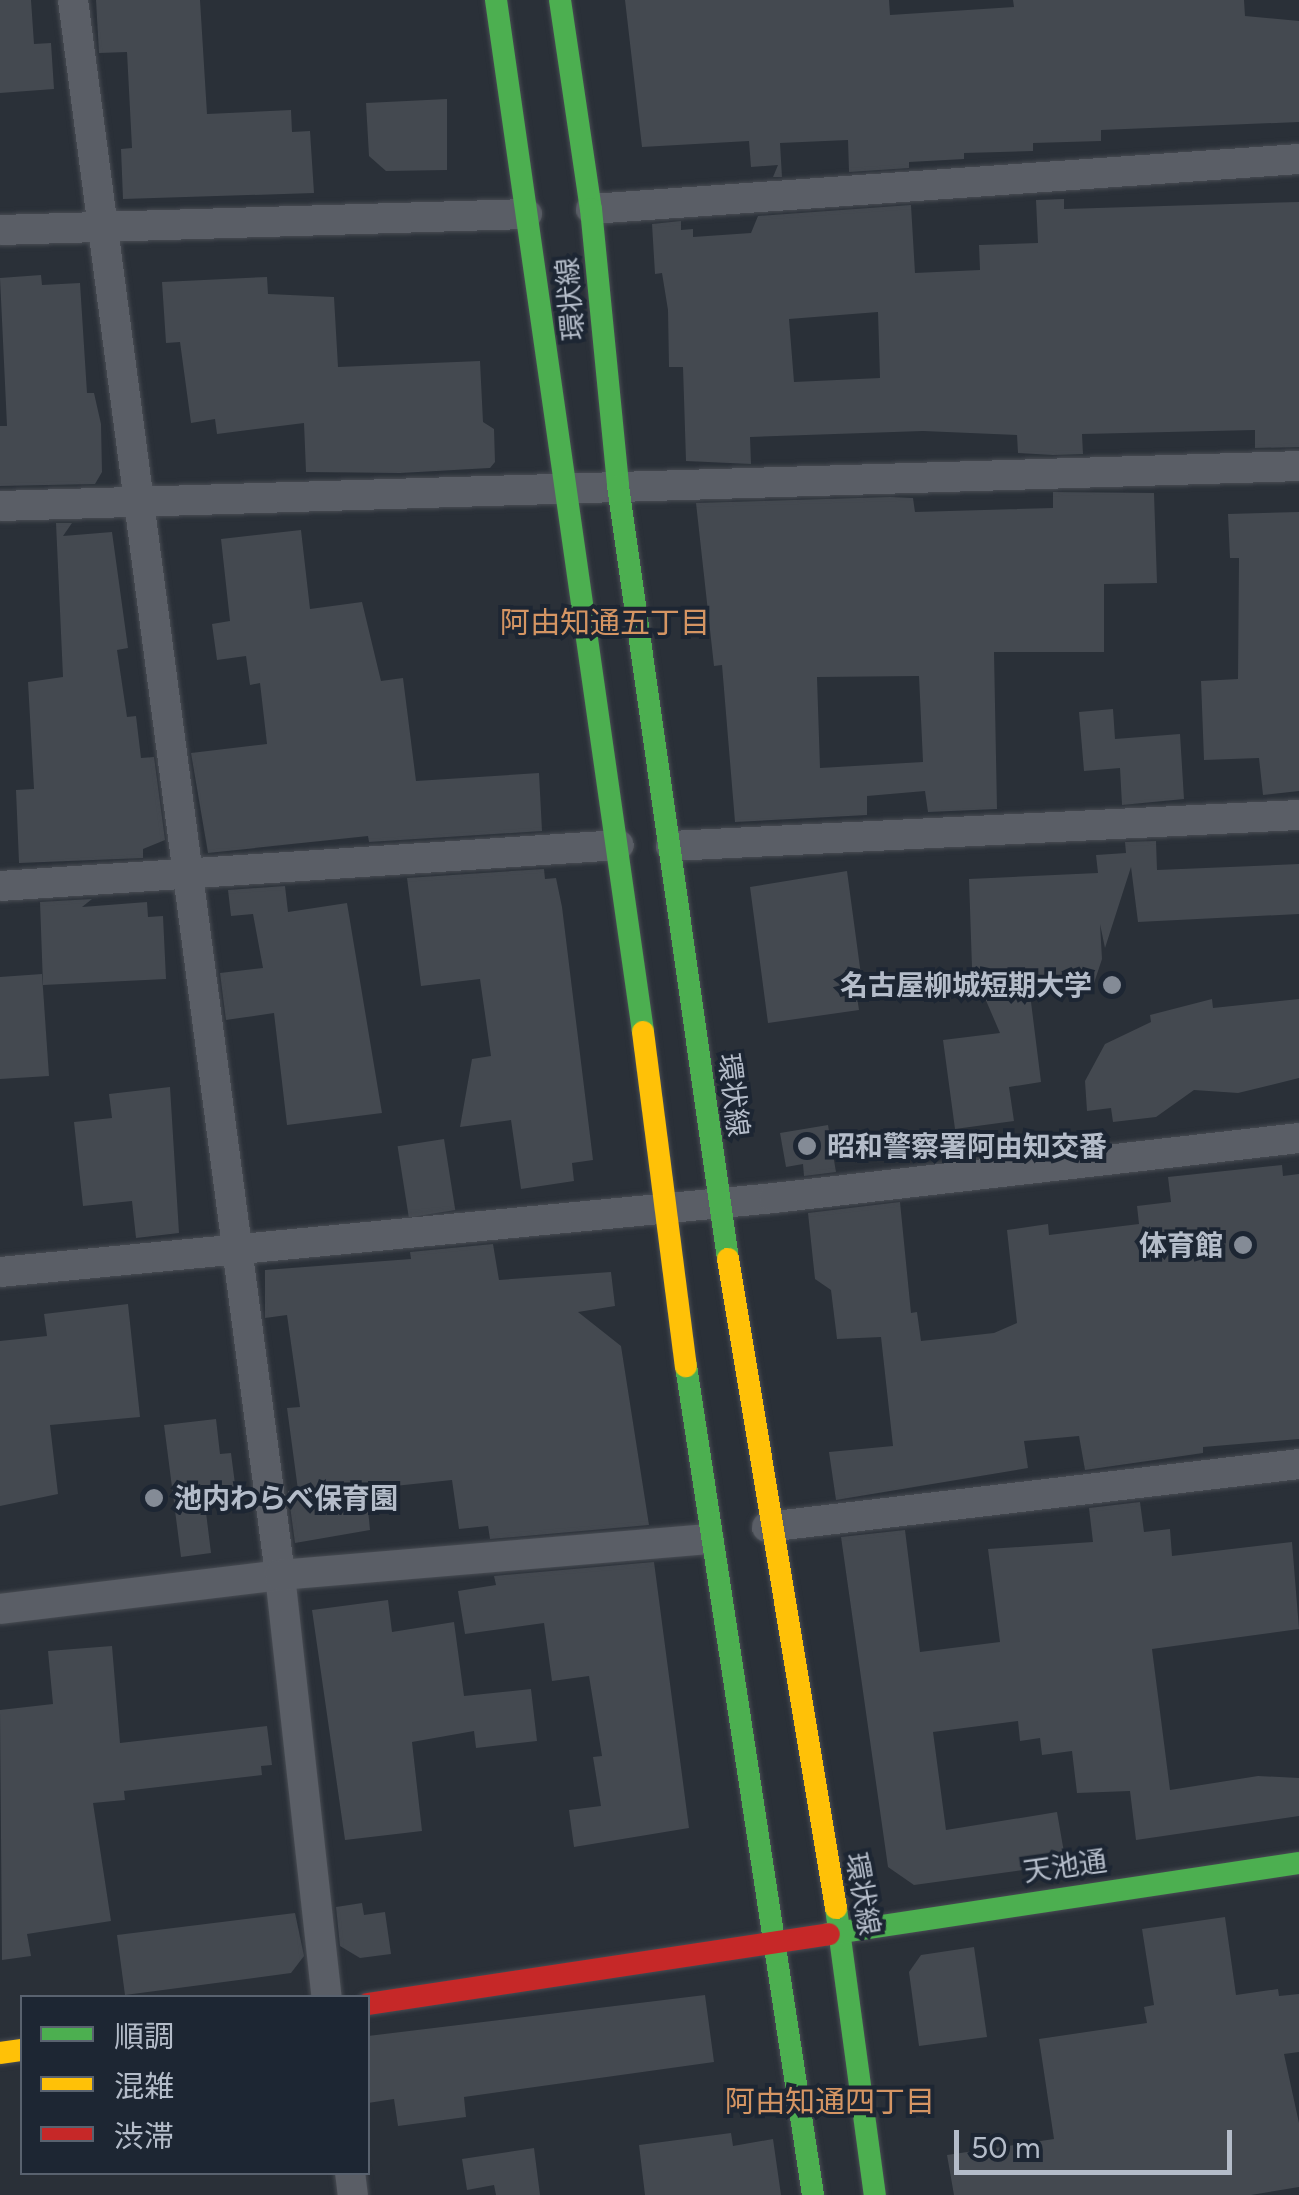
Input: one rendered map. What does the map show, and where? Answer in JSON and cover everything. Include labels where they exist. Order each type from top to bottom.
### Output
[{"type":"main road","name":"環状線","points":[[496,0],[564,489],[619,845],[708,1538],[813,2195]]},
{"type":"main road","name":"環状線","points":[[560,0],[592,209],[618,486],[672,846],[718,1201],[768,1527],[839,1928],[876,2195]]},
{"type":"main road","name":"天池通","points":[[370,2004],[775,1942],[839,1928],[1299,1863]]},
{"type":"street","points":[[72,0],[280,1575],[327,1995]]},
{"type":"street","points":[[592,209],[1299,159]]},
{"type":"street","points":[[0,230],[101,223],[527,214]]},
{"type":"street","points":[[0,506],[1299,466]]},
{"type":"street","points":[[672,846],[1299,815]]},
{"type":"street","points":[[0,886],[619,845]]},
{"type":"street","points":[[0,1272],[663,1207],[1299,1138]]},
{"type":"street","points":[[768,1527],[1299,1464]]},
{"type":"street","points":[[0,1609],[280,1575],[708,1538]]},
{"type":"building","points":[[0,0],[31,0],[34,44],[51,43],[54,89],[0,93]]},
{"type":"building","points":[[96,0],[200,0],[207,114],[291,110],[292,132],[310,131],[314,193],[123,199],[121,149],[132,148],[127,52],[99,53]]},
{"type":"building","points":[[625,0],[889,0],[890,15],[1014,7],[1013,0],[1244,0],[1245,16],[1299,21],[1299,122],[1101,130],[1101,141],[1033,143],[1033,151],[964,153],[964,159],[909,162],[909,168],[849,172],[848,140],[780,143],[782,177],[773,177],[778,165],[751,167],[749,141],[642,147]]},
{"type":"building","points":[[447,99],[447,170],[386,171],[369,156],[366,103]]},
{"type":"building","points":[[1064,199],[1064,209],[1299,202],[1299,447],[1255,448],[1255,430],[1082,434],[1083,454],[1053,455],[1018,453],[1017,435],[923,431],[750,437],[751,464],[686,461],[683,367],[669,367],[668,310],[662,273],[655,274],[652,224],[681,221],[681,230],[693,229],[693,237],[751,233],[758,216],[911,205],[915,273],[980,270],[979,245],[1038,243],[1036,200]],"holes":[[[878,312],[880,378],[794,382],[789,319]]]},
{"type":"building","points":[[41,275],[42,285],[80,283],[87,393],[94,393],[101,424],[102,472],[95,484],[0,486],[0,426],[7,426],[0,278]]},
{"type":"building","points":[[267,277],[268,294],[334,297],[338,367],[480,361],[483,422],[494,429],[495,462],[490,468],[400,473],[306,472],[304,423],[217,434],[215,419],[191,423],[180,342],[166,343],[162,282]]},
{"type":"building","points":[[1053,492],[1154,493],[1157,583],[1104,584],[1104,652],[994,652],[997,809],[928,812],[925,791],[867,796],[867,815],[735,822],[722,665],[714,666],[696,503],[890,497],[913,498],[915,512],[1053,508]],"holes":[[[919,676],[923,762],[820,768],[817,677]]]},
{"type":"building","points":[[1299,512],[1299,791],[1263,795],[1259,758],[1204,760],[1201,681],[1238,679],[1239,558],[1230,558],[1228,514]]},
{"type":"building","points":[[56,523],[72,523],[63,536],[112,532],[128,648],[117,650],[127,717],[136,716],[141,758],[154,757],[165,840],[143,849],[143,858],[19,863],[16,790],[34,789],[28,682],[63,677]]},
{"type":"building","points":[[301,530],[310,609],[362,602],[381,681],[403,678],[416,781],[539,773],[542,831],[369,842],[368,836],[208,853],[191,753],[267,744],[260,683],[250,685],[246,656],[217,660],[212,624],[230,621],[221,539]]},
{"type":"building","points":[[1113,709],[1115,739],[1180,734],[1184,799],[1122,805],[1120,768],[1084,771],[1079,712]]},
{"type":"building","points":[[1156,841],[1157,870],[1299,864],[1299,914],[1138,922],[1131,867],[1105,948],[1100,924],[1102,959],[1094,983],[1029,986],[1041,1082],[1009,1087],[1014,1121],[955,1129],[943,1040],[1000,1033],[972,968],[969,879],[1098,873],[1096,855],[1126,853],[1125,842]]},
{"type":"building","points":[[544,869],[545,879],[556,878],[562,907],[593,1160],[572,1163],[574,1181],[521,1189],[511,1120],[460,1127],[472,1059],[491,1056],[480,979],[421,986],[407,878]]},
{"type":"building","points":[[847,871],[863,990],[856,990],[859,1010],[768,1023],[750,887]]},
{"type":"building","points":[[285,886],[288,912],[347,903],[382,1113],[287,1125],[274,1013],[226,1020],[220,973],[263,968],[253,914],[231,916],[228,890]]},
{"type":"building","points":[[92,899],[82,907],[147,902],[148,917],[163,916],[166,979],[43,985],[40,902]]},
{"type":"building","points":[[42,974],[49,1076],[0,1079],[0,977]]},
{"type":"building","points":[[1212,999],[1213,1008],[1299,999],[1299,1078],[1238,1093],[1194,1090],[1156,1117],[1113,1122],[1111,1108],[1087,1111],[1085,1081],[1105,1044],[1151,1022],[1150,1015]]},
{"type":"building","points":[[170,1087],[179,1233],[136,1238],[132,1201],[83,1206],[74,1122],[112,1118],[109,1094]]},
{"type":"building","name":"昭和警察署阿由知交番","points":[[828,1125],[836,1172],[804,1176],[803,1164],[786,1167],[780,1133]]},
{"type":"building","points":[[444,1139],[455,1210],[409,1217],[398,1146]]},
{"type":"building","points":[[1282,1165],[1283,1176],[1299,1174],[1299,1439],[1203,1447],[1203,1453],[1085,1470],[1079,1436],[1024,1441],[1028,1468],[836,1500],[829,1452],[893,1446],[881,1337],[837,1339],[831,1290],[815,1279],[808,1213],[900,1202],[911,1313],[917,1312],[921,1341],[994,1333],[1017,1323],[1007,1230],[1048,1224],[1049,1235],[1139,1224],[1137,1206],[1171,1202],[1168,1177]]},
{"type":"building","points":[[493,1244],[499,1280],[611,1272],[615,1306],[578,1312],[621,1346],[649,1525],[490,1539],[488,1526],[459,1529],[452,1480],[366,1489],[370,1530],[295,1543],[288,1491],[298,1490],[287,1408],[300,1407],[287,1315],[265,1318],[265,1270],[411,1259],[410,1252]]},
{"type":"building","points":[[128,1304],[140,1417],[50,1425],[58,1494],[0,1506],[0,1341],[47,1336],[44,1314]]},
{"type":"building","points":[[216,1419],[220,1454],[231,1453],[236,1492],[204,1496],[211,1553],[181,1557],[164,1425]]},
{"type":"building","points":[[1140,1502],[1144,1532],[1170,1529],[1172,1556],[1292,1542],[1299,1629],[1152,1649],[1170,1790],[1258,1776],[1299,1778],[1299,1816],[1136,1840],[1130,1791],[1077,1793],[1072,1751],[1042,1755],[1040,1738],[1020,1741],[1018,1721],[933,1732],[946,1830],[1057,1812],[1066,1864],[914,1885],[888,1867],[841,1537],[905,1530],[920,1652],[1000,1642],[988,1549],[1093,1542],[1089,1508]]},
{"type":"building","points":[[654,1562],[689,1828],[574,1847],[569,1810],[601,1806],[593,1757],[602,1756],[589,1676],[552,1681],[544,1623],[465,1634],[458,1591],[496,1585],[494,1576]]},
{"type":"building","points":[[388,1600],[392,1632],[454,1622],[464,1696],[531,1689],[537,1741],[476,1748],[474,1731],[412,1742],[422,1831],[345,1840],[312,1610]]},
{"type":"building","points":[[112,1646],[120,1743],[267,1726],[272,1765],[261,1766],[262,1775],[124,1791],[125,1800],[93,1803],[111,1921],[27,1934],[31,1956],[2,1960],[0,1710],[53,1704],[48,1651]]},
{"type":"building","points":[[362,1903],[364,1915],[385,1912],[391,1954],[360,1958],[340,1946],[336,1907]]},
{"type":"building","points":[[295,1913],[304,1956],[291,1973],[125,1995],[117,1935]]},
{"type":"building","points":[[1225,1917],[1236,1995],[1278,1989],[1279,1996],[1299,1994],[1299,2052],[1284,2054],[1299,2123],[1299,2187],[1251,2195],[954,2195],[947,2155],[1054,2139],[1039,2039],[1147,2023],[1144,2007],[1154,2005],[1142,1929]]},
{"type":"building","points":[[974,1947],[987,2037],[919,2046],[909,1972],[921,1955]]},
{"type":"building","points":[[705,1995],[714,2062],[464,2097],[466,2117],[398,2126],[394,2099],[370,2103],[370,2036]]},
{"type":"building","points":[[731,2133],[733,2146],[773,2139],[781,2195],[645,2195],[639,2145]]},
{"type":"building","points":[[534,2148],[540,2195],[496,2195],[494,2185],[467,2190],[462,2159]]},
{"type":"traffic: fast","points":[[496,0],[643,1032]]},
{"type":"traffic: fast","points":[[560,0],[591,209],[618,486],[728,1259]]},
{"type":"traffic: fast","points":[[686,1366],[813,2195]]},
{"type":"traffic: fast","points":[[829,1934],[1299,1863]]},
{"type":"traffic: fast","points":[[836,1908],[875,2195]]},
{"type":"traffic: slow","points":[[643,1032],[686,1366]]},
{"type":"traffic: slow","points":[[728,1259],[836,1908]]},
{"type":"traffic: slow","points":[[0,2053],[20,2050]]},
{"type":"traffic: jam","points":[[370,2004],[829,1934]]},
{"type":"place","name":"名古屋柳城短期大学","points":[[1112,985]]},
{"type":"place","name":"昭和警察署阿由知交番","points":[[807,1146]]},
{"type":"place","name":"体育館","points":[[1243,1245]]},
{"type":"place","name":"池内わらべ保育園","points":[[154,1498]]},
{"type":"district","name":"阿由知通五丁目","points":[[605,623]]},
{"type":"district","name":"阿由知通四丁目","points":[[830,2102]]}]
